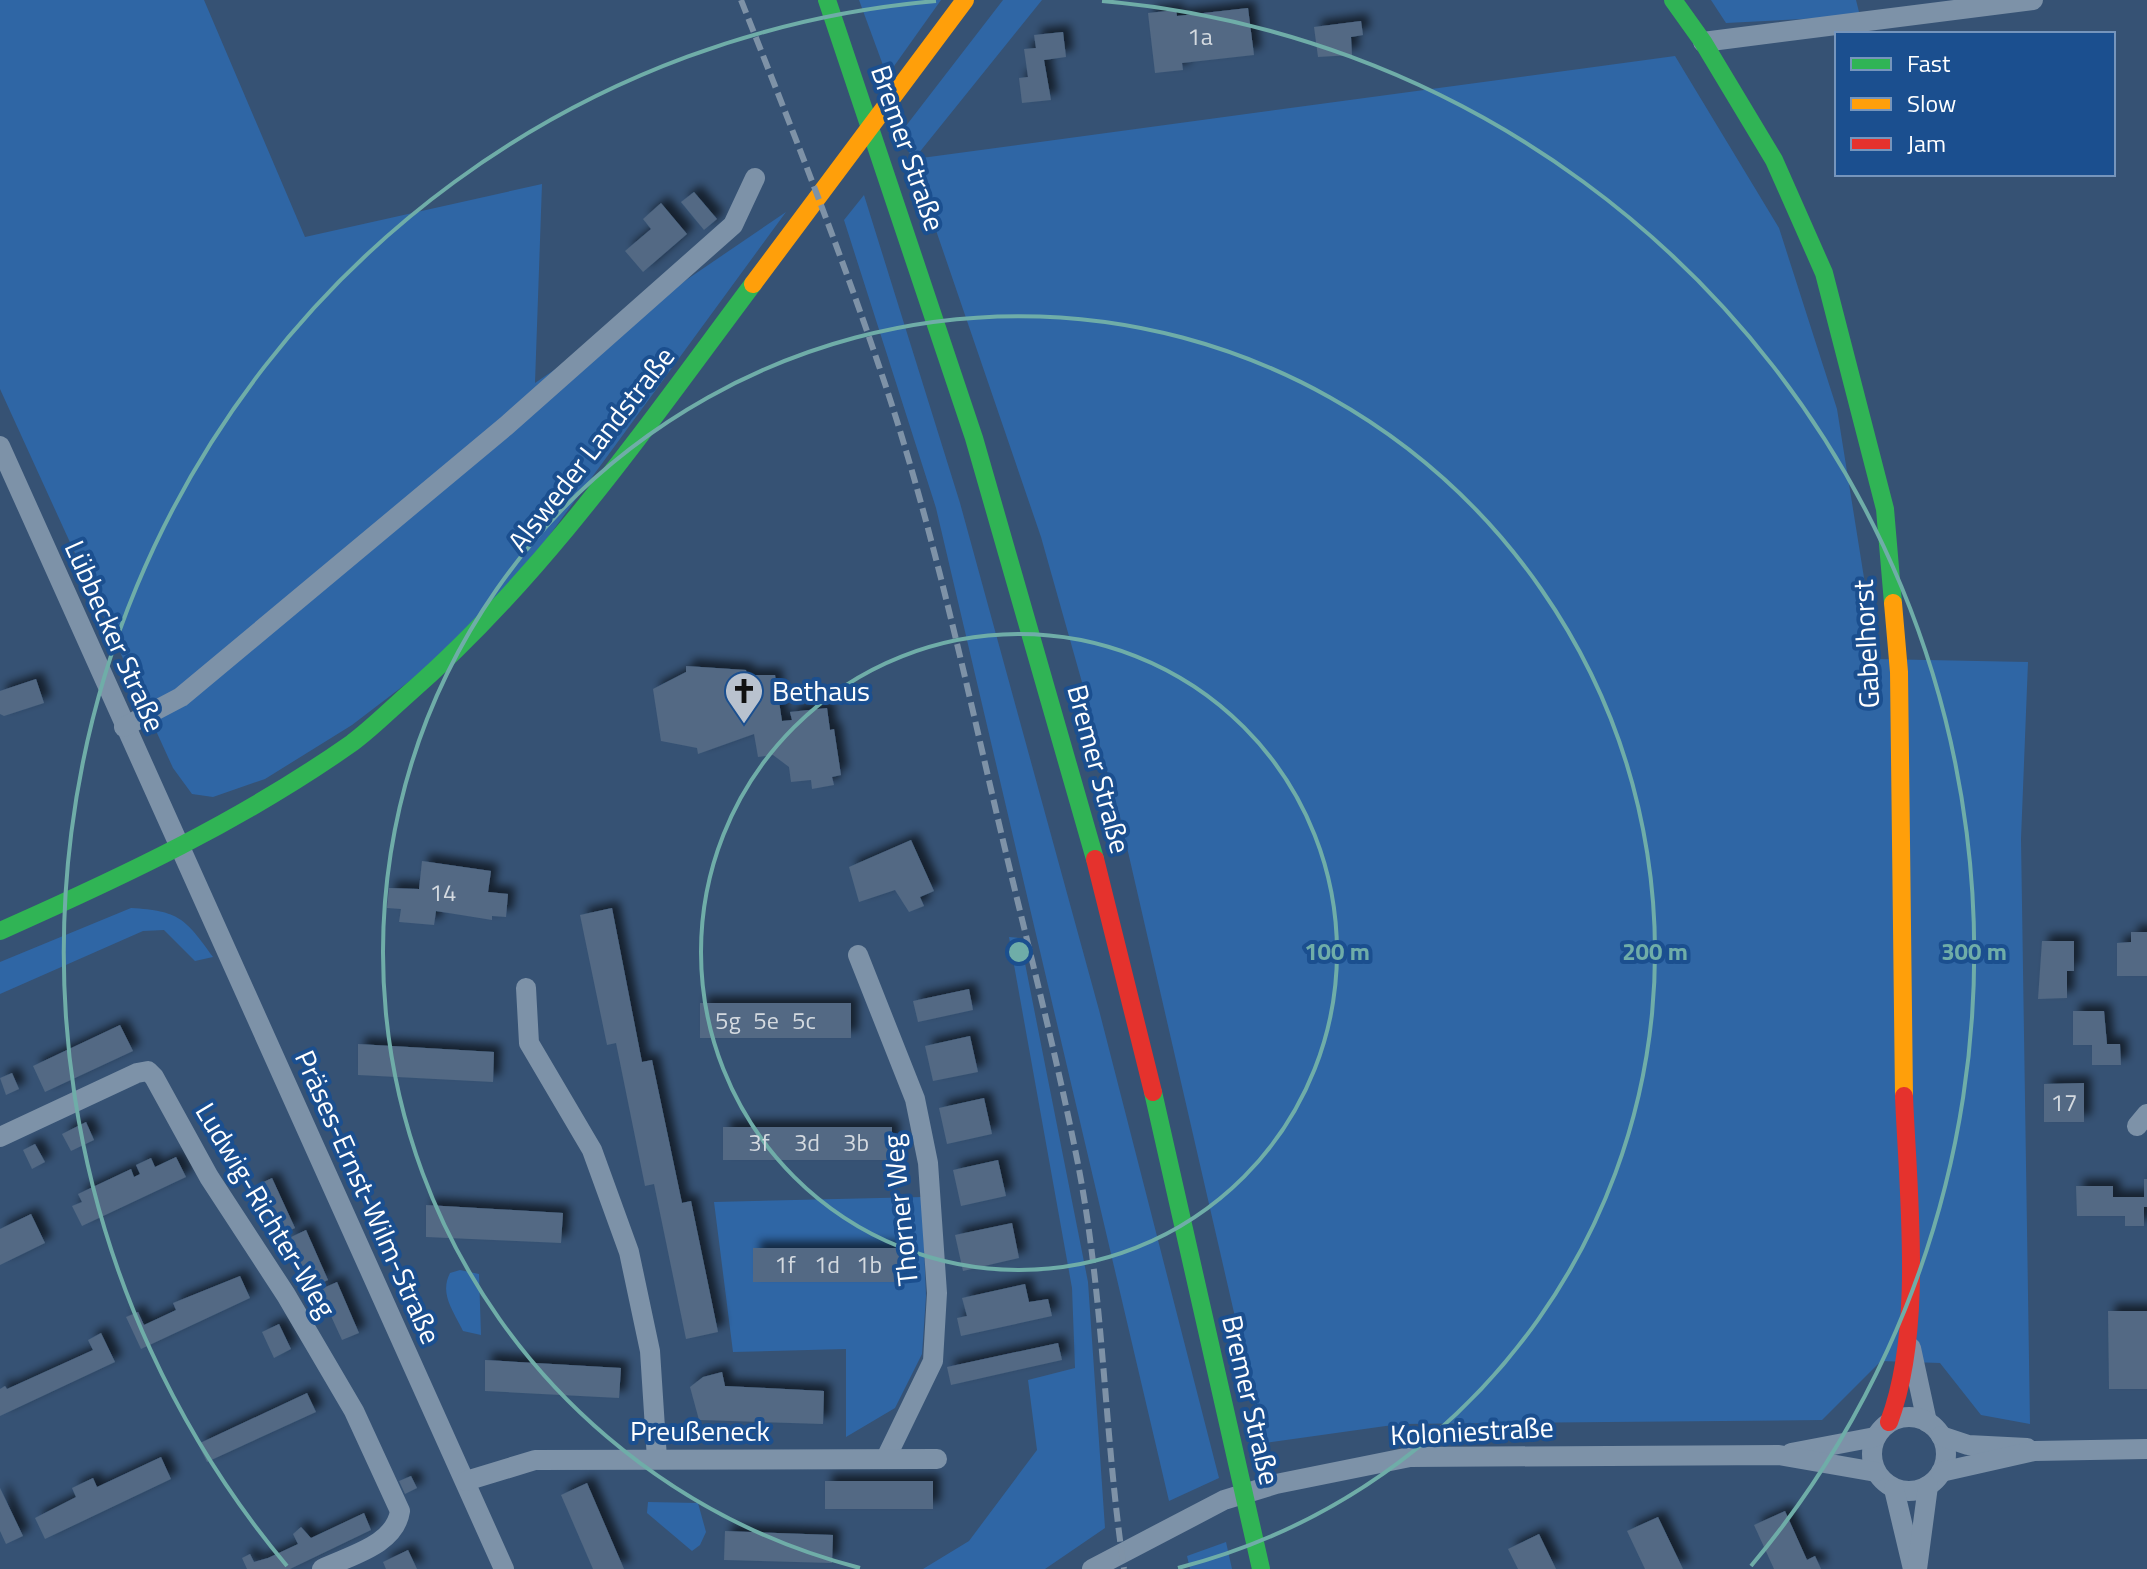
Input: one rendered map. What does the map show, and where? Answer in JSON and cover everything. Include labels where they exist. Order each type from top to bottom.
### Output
[{"type":"main road","name":"Bremer Straße","points":[[827,0],[954,375],[1053,710],[1135,1024],[1261,1569]]},
{"type":"main road","name":"Alsweder Landstraße","points":[[0,931],[234,820],[354,741],[459,650],[531,571],[647,426],[965,0]]},
{"type":"main road","name":"Gabelhorst","points":[[1673,0],[1703,42],[1774,160],[1824,273],[1885,509],[1899,672],[1908,1334],[1898,1398],[1882,1430]]},
{"type":"street","points":[[1703,42],[2033,0]]},
{"type":"street","points":[[124,727],[181,697],[506,426],[733,225],[755,178]]},
{"type":"street","name":"Lübbecker Straße","points":[[0,446],[179,848]]},
{"type":"street","name":"Präses-Ernst-Wilm-Straße","points":[[179,848],[504,1569]]},
{"type":"street","name":"Thorner Weg","points":[[858,955],[915,1099],[928,1163],[937,1293],[933,1361],[886,1458]]},
{"type":"street","points":[[526,988],[529,1043],[592,1150],[629,1252],[650,1351],[657,1459]]},
{"type":"street","name":"Ludwig-Richter-Weg","points":[[0,1137],[137,1073],[148,1071],[154,1077],[209,1177],[286,1295],[354,1411],[400,1511],[398,1526],[387,1538],[322,1569]]},
{"type":"street","name":"Gabelhorst","points":[[1908,1334],[1934,1429]]},
{"type":"street","points":[[1915,1569],[1894,1489],[1876,1472],[1871,1454],[1882,1430],[1903,1418],[1968,1445],[2018,1446],[2034,1451]]},
{"type":"street","points":[[1915,1569],[1935,1479],[1945,1449],[1934,1429]]},
{"type":"street","name":"Koloniestraße","points":[[1779,1455],[1882,1430]]},
{"type":"street","points":[[1894,1489],[1915,1491],[1935,1479],[2034,1451],[2147,1449]]},
{"type":"street","name":"Koloniestraße","points":[[1092,1569],[1224,1500],[1329,1472],[1424,1457],[1779,1455],[1876,1472]]},
{"type":"street","name":"Preußeneck","points":[[466,1481],[535,1460],[937,1459]]},
{"type":"shaded area","points":[[0,0],[204,0],[305,237],[542,184],[535,383],[786,212],[527,566],[449,651],[352,725],[265,779],[213,797],[192,794],[173,768],[0,389]]},
{"type":"shaded area","points":[[859,0],[941,0],[887,76]]},
{"type":"shaded area","points":[[1003,0],[1042,0],[914,159],[1675,56],[1779,228],[1837,409],[1877,659],[2028,662],[2021,839],[2030,1424],[1981,1415],[1940,1363],[1881,1361],[1822,1420],[1400,1424],[1264,1443],[1120,817],[1041,537],[902,131]]},
{"type":"shaded area","points":[[1711,0],[1856,0],[1860,16],[1726,23]]},
{"type":"shaded area","points":[[864,195],[960,503],[1099,1010],[1219,1478],[1169,1501],[936,508],[844,220]]},
{"type":"shaded area","points":[[131,908],[160,911],[180,919],[213,957],[195,961],[164,930],[143,931],[0,994],[0,962]]},
{"type":"shaded area","points":[[1009,937],[1020,938],[1088,1282],[1105,1528],[1045,1569],[923,1569],[969,1541],[1037,1450],[1028,1380],[1075,1368],[1072,1288]]},
{"type":"shaded area","points":[[922,1197],[926,1296],[922,1354],[895,1408],[846,1437],[846,1349],[733,1352],[714,1202]]},
{"type":"shaded area","points":[[460,1270],[479,1274],[481,1335],[463,1331],[449,1303],[447,1281],[450,1273]]},
{"type":"shaded area","points":[[648,1502],[698,1503],[706,1532],[700,1545],[692,1551],[647,1513]]},
{"type":"shaded area","points":[[1226,1542],[1232,1569],[1190,1569],[1187,1556]]},
{"type":"building","points":[[1248,8],[1254,55],[1182,63],[1183,70],[1155,73],[1148,13],[1176,10],[1177,16]]},
{"type":"building","points":[[1361,21],[1363,35],[1351,37],[1352,55],[1318,57],[1314,27]]},
{"type":"building","points":[[1063,32],[1066,57],[1044,60],[1051,100],[1022,103],[1019,78],[1028,77],[1024,49],[1036,48],[1034,35]]},
{"type":"building","points":[[694,192],[717,219],[704,230],[681,202]]},
{"type":"building","points":[[661,203],[687,234],[643,272],[625,251],[651,229],[643,219]]},
{"type":"building","name":"Bethaus","points":[[686,666],[746,670],[747,675],[775,675],[782,721],[792,720],[790,712],[827,708],[830,730],[834,729],[841,775],[832,777],[834,785],[812,789],[811,780],[791,782],[789,767],[773,755],[758,757],[754,734],[698,754],[697,748],[661,741],[653,689],[686,672]]},
{"type":"building","points":[[36,679],[44,703],[4,716],[0,714],[0,691]]},
{"type":"building","points":[[911,840],[934,891],[920,897],[924,906],[909,912],[895,890],[859,902],[849,867]]},
{"type":"building","points":[[422,861],[491,871],[488,892],[508,894],[506,917],[492,916],[492,920],[436,911],[434,925],[399,922],[401,909],[387,908],[389,888],[419,889]]},
{"type":"building","points":[[612,908],[642,1062],[652,1060],[682,1203],[691,1201],[718,1332],[686,1339],[654,1184],[645,1186],[616,1043],[607,1045],[580,915]]},
{"type":"building","points":[[2131,932],[2147,932],[2147,976],[2117,976],[2117,943],[2131,942]]},
{"type":"building","points":[[2042,941],[2074,941],[2074,971],[2067,971],[2067,998],[2038,999]]},
{"type":"building","points":[[969,989],[973,1010],[918,1022],[913,1001]]},
{"type":"building","points":[[700,1003],[851,1003],[851,1038],[700,1038]]},
{"type":"building","points":[[2073,1011],[2104,1011],[2107,1044],[2120,1044],[2121,1065],[2092,1065],[2092,1045],[2073,1045]]},
{"type":"building","points":[[120,1025],[133,1051],[45,1092],[33,1066]]},
{"type":"building","points":[[970,1036],[978,1072],[933,1081],[925,1046]]},
{"type":"building","points":[[358,1044],[494,1052],[493,1082],[358,1075]]},
{"type":"building","points":[[12,1073],[19,1089],[6,1095],[0,1078]]},
{"type":"building","points":[[2084,1083],[2084,1122],[2044,1122],[2044,1084]]},
{"type":"building","points":[[984,1098],[992,1134],[947,1144],[939,1108]]},
{"type":"building","points":[[86,1122],[94,1140],[71,1151],[62,1134]]},
{"type":"building","points":[[723,1127],[892,1127],[892,1160],[723,1160]]},
{"type":"building","points":[[35,1144],[45,1162],[32,1169],[23,1150]]},
{"type":"building","points":[[176,1157],[186,1177],[82,1226],[72,1206],[82,1202],[78,1194],[131,1169],[134,1177],[140,1174],[136,1165],[151,1158],[155,1167]]},
{"type":"building","points":[[998,1160],[1006,1196],[961,1206],[953,1170]]},
{"type":"building","points":[[272,1178],[295,1228],[278,1236],[255,1186]]},
{"type":"building","points":[[2144,1179],[2147,1179],[2144,1226],[2125,1226],[2125,1216],[2077,1216],[2076,1186],[2113,1186],[2113,1197],[2144,1197]]},
{"type":"building","points":[[426,1205],[563,1213],[561,1243],[426,1237]]},
{"type":"building","points":[[31,1214],[45,1243],[0,1265],[0,1229]]},
{"type":"building","points":[[1012,1223],[1019,1258],[963,1271],[955,1235]]},
{"type":"building","points":[[306,1230],[328,1280],[312,1287],[289,1238]]},
{"type":"building","points":[[753,1248],[901,1248],[901,1282],[753,1282]]},
{"type":"building","points":[[240,1276],[250,1298],[141,1349],[126,1317],[138,1312],[144,1325],[176,1310],[173,1303]]},
{"type":"building","points":[[337,1282],[359,1333],[342,1340],[319,1290]]},
{"type":"building","points":[[1025,1284],[1029,1302],[1048,1299],[1052,1316],[961,1336],[957,1318],[967,1316],[962,1298]]},
{"type":"building","points":[[2108,1311],[2147,1311],[2147,1389],[2109,1389]]},
{"type":"building","points":[[279,1324],[291,1349],[274,1358],[262,1332]]},
{"type":"building","points":[[101,1333],[115,1362],[0,1416],[0,1389],[5,1386],[7,1389],[93,1350],[88,1340]]},
{"type":"building","points":[[1058,1343],[1062,1360],[951,1385],[947,1367]]},
{"type":"building","points":[[485,1360],[621,1368],[619,1398],[485,1391]]},
{"type":"building","points":[[722,1372],[725,1386],[824,1391],[823,1424],[699,1420],[690,1387],[703,1377]]},
{"type":"building","points":[[307,1393],[316,1412],[207,1462],[198,1444]]},
{"type":"building","points":[[161,1457],[171,1479],[45,1539],[35,1518],[76,1497],[72,1488],[93,1478],[97,1487]]},
{"type":"building","points":[[411,1476],[417,1488],[405,1494],[399,1481]]},
{"type":"building","points":[[825,1481],[933,1481],[933,1509],[825,1509]]},
{"type":"building","points":[[587,1483],[624,1569],[593,1569],[561,1495]]},
{"type":"building","points":[[0,1488],[23,1536],[6,1544],[0,1531]]},
{"type":"building","points":[[1785,1511],[1807,1560],[1815,1556],[1821,1569],[1774,1569],[1754,1525]]},
{"type":"building","points":[[364,1513],[371,1530],[290,1569],[247,1569],[242,1558],[250,1554],[254,1562],[268,1558],[298,1544],[293,1534],[301,1527],[311,1538]]},
{"type":"building","points":[[1658,1517],[1683,1569],[1645,1569],[1627,1531]]},
{"type":"building","points":[[725,1531],[833,1535],[832,1563],[724,1560]]},
{"type":"building","points":[[1539,1534],[1556,1569],[1518,1569],[1508,1549]]},
{"type":"building","points":[[408,1550],[417,1569],[386,1569],[383,1562]]},
{"type":"railway","points":[[741,0],[830,228],[879,366],[914,477],[957,646],[1078,1164],[1099,1315],[1124,1569]]},
{"type":"traffic: fast","points":[[827,0],[974,438],[1095,859]]},
{"type":"traffic: fast","points":[[1673,0],[1703,42],[1774,160],[1824,273],[1885,509],[1893,603]]},
{"type":"traffic: fast","points":[[0,931],[181,846],[268,798],[366,732],[456,650],[548,551],[632,446],[753,284]]},
{"type":"traffic: fast","points":[[1153,1092],[1261,1569]]},
{"type":"traffic: slow","points":[[753,284],[965,0]]},
{"type":"traffic: slow","points":[[1893,603],[1899,672],[1904,1096]]},
{"type":"traffic: jam","points":[[1095,859],[1153,1092]]},
{"type":"traffic: jam","points":[[1889,1422],[1907,1346],[1910,1304],[1910,1218],[1904,1096]]},
{"type":"place","name":"Bethaus","points":[[744,725]]}]
